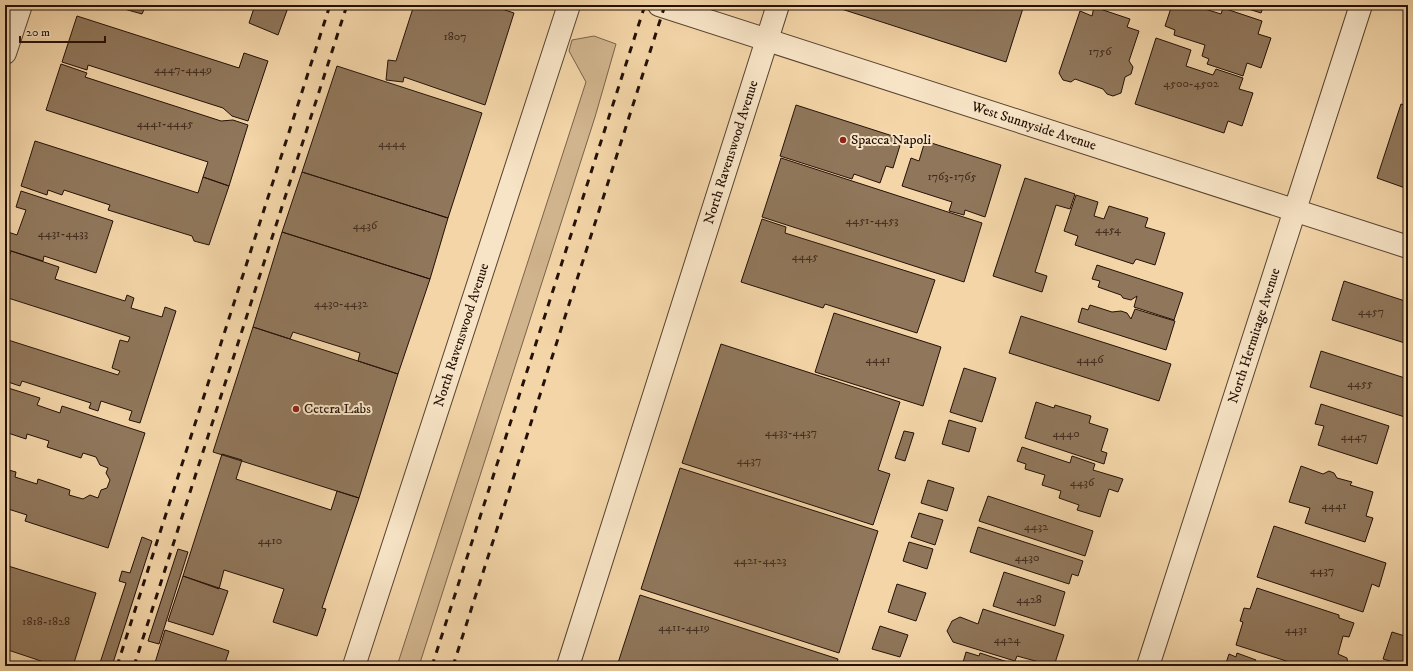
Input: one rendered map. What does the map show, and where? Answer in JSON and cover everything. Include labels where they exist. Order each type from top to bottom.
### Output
[{"type":"street","points":[[5,53],[21,5]]},
{"type":"street","name":"North Ravenswood Avenue","points":[[354,666],[569,5]]},
{"type":"street","name":"West Sunnyside Avenue","points":[[659,5],[1408,247]]},
{"type":"street","name":"North Ravenswood Avenue","points":[[568,666],[778,5]]},
{"type":"street","name":"North Hermitage Avenue","points":[[1148,666],[1361,5]]},
{"type":"shaded area","points":[[594,36],[616,44],[595,117],[419,666],[397,666],[586,82],[569,51],[572,40]]},
{"type":"building","points":[[110,5],[146,5],[142,14]]},
{"type":"building","points":[[255,5],[289,5],[278,35],[249,23]]},
{"type":"building","points":[[414,5],[490,5],[514,13],[485,105],[404,77],[403,82],[386,80],[388,60],[396,61]]},
{"type":"building","points":[[829,5],[1024,5],[1006,62]]},
{"type":"building","points":[[1172,5],[1180,7],[1181,5],[1192,5],[1221,14],[1223,8],[1262,21],[1258,34],[1271,38],[1261,68],[1247,63],[1243,76],[1207,64],[1209,59],[1202,56],[1205,45],[1174,35],[1175,30],[1165,26]]},
{"type":"building","points":[[1236,5],[1264,5],[1261,13]]},
{"type":"building","points":[[1094,7],[1130,19],[1127,27],[1139,31],[1129,61],[1133,67],[1131,74],[1125,77],[1121,93],[1113,96],[1107,94],[1103,89],[1075,79],[1071,82],[1063,80],[1059,73],[1080,11],[1092,16]]},
{"type":"building","points":[[77,16],[239,68],[244,53],[268,61],[248,121],[232,116],[223,108],[88,65],[87,70],[62,62]]},
{"type":"building","points":[[1156,38],[1191,50],[1186,66],[1213,75],[1216,69],[1243,78],[1239,89],[1253,93],[1242,126],[1228,121],[1224,133],[1135,104]]},
{"type":"building","points":[[61,64],[87,73],[85,77],[221,121],[233,120],[248,125],[229,186],[203,177],[208,162],[46,110]]},
{"type":"building","points":[[337,66],[482,113],[448,218],[302,172]]},
{"type":"building","points":[[1401,104],[1408,106],[1408,189],[1377,178]]},
{"type":"building","points":[[796,105],[902,139],[893,168],[886,166],[880,183],[854,174],[852,179],[780,156]]},
{"type":"building","points":[[35,141],[198,193],[203,177],[229,186],[209,245],[194,241],[192,236],[108,210],[110,205],[64,190],[62,195],[48,190],[47,195],[21,186]]},
{"type":"building","points":[[925,141],[1001,165],[985,217],[965,210],[964,215],[949,211],[952,202],[902,186],[911,158],[919,161]]},
{"type":"building","points":[[781,158],[982,223],[964,282],[762,217]]},
{"type":"building","points":[[302,172],[448,218],[430,279],[282,232]]},
{"type":"building","points":[[1025,178],[1075,194],[1070,209],[1056,205],[1035,272],[1047,276],[1042,292],[993,276]]},
{"type":"building","points":[[21,191],[113,221],[96,273],[44,256],[43,261],[5,249],[5,242],[8,232],[17,235],[26,210],[16,207]]},
{"type":"building","points":[[1076,195],[1098,202],[1094,216],[1104,219],[1109,206],[1148,218],[1145,227],[1165,233],[1155,265],[1136,259],[1133,264],[1075,245],[1078,236],[1064,231]]},
{"type":"building","points":[[762,219],[786,227],[785,233],[935,280],[917,333],[825,304],[823,308],[741,282]]},
{"type":"building","points":[[282,232],[430,279],[398,374],[358,361],[360,353],[293,332],[290,339],[253,327]]},
{"type":"building","points":[[11,251],[59,267],[55,279],[125,301],[127,295],[134,298],[131,308],[162,317],[165,307],[176,311],[140,423],[129,420],[132,411],[101,401],[98,411],[89,408],[91,403],[22,381],[20,386],[5,381],[5,339],[118,375],[120,371],[112,368],[120,340],[128,342],[130,337],[5,297],[5,270]]},
{"type":"building","points":[[1097,265],[1183,293],[1174,320],[1134,307],[1137,296],[1131,300],[1098,287],[1100,281],[1092,279]]},
{"type":"building","points":[[1344,281],[1408,302],[1408,344],[1332,320]]},
{"type":"building","points":[[1090,305],[1112,312],[1121,311],[1127,313],[1131,319],[1135,309],[1175,321],[1166,350],[1078,322],[1082,308],[1088,310]]},
{"type":"building","points":[[834,313],[941,347],[923,406],[815,372]]},
{"type":"building","points":[[1021,316],[1171,364],[1159,401],[1009,353]]},
{"type":"building","points":[[253,327],[398,374],[359,498],[213,452]]},
{"type":"building","points":[[721,344],[900,402],[878,470],[890,474],[873,525],[682,463]]},
{"type":"building","points":[[1321,351],[1408,379],[1408,418],[1310,387]]},
{"type":"building","points":[[964,368],[996,378],[982,422],[950,412]]},
{"type":"building","points":[[5,387],[40,398],[37,405],[60,413],[62,406],[145,433],[108,548],[25,521],[27,515],[5,508],[5,469],[16,472],[15,477],[37,484],[38,479],[70,490],[69,495],[83,499],[90,495],[98,498],[101,490],[107,488],[110,480],[106,473],[108,468],[100,465],[96,457],[83,453],[81,458],[47,447],[49,441],[27,434],[26,439],[5,432]]},
{"type":"building","points":[[1036,402],[1054,408],[1055,405],[1091,416],[1089,423],[1108,429],[1101,451],[1107,453],[1104,464],[1025,438]]},
{"type":"building","points":[[1321,404],[1389,426],[1377,464],[1318,445],[1324,426],[1315,424]]},
{"type":"building","points":[[949,420],[976,428],[969,452],[942,444]]},
{"type":"building","points":[[904,431],[914,433],[905,461],[895,458]]},
{"type":"building","points":[[1022,447],[1070,463],[1072,456],[1095,464],[1093,470],[1123,479],[1118,492],[1109,489],[1100,517],[1077,510],[1079,505],[1059,498],[1061,491],[1042,485],[1045,475],[1025,469],[1026,464],[1017,461]]},
{"type":"building","points":[[222,454],[242,460],[236,479],[331,510],[337,491],[359,498],[322,608],[326,609],[317,636],[273,622],[284,589],[224,570],[219,589],[183,576]]},
{"type":"building","points":[[1301,466],[1323,474],[1329,471],[1334,473],[1337,478],[1352,482],[1350,485],[1373,492],[1366,516],[1373,518],[1365,542],[1305,523],[1310,508],[1289,502]]},
{"type":"building","points":[[680,468],[878,531],[839,653],[641,589]]},
{"type":"building","points":[[928,480],[954,488],[947,511],[921,503]]},
{"type":"building","points":[[988,496],[1093,531],[1085,556],[979,521]]},
{"type":"building","points":[[919,513],[943,520],[935,545],[911,537]]},
{"type":"building","points":[[1274,526],[1386,563],[1379,587],[1372,584],[1363,612],[1257,577]]},
{"type":"building","points":[[978,527],[1083,561],[1078,576],[1072,574],[1069,584],[970,552]]},
{"type":"building","points":[[142,537],[152,541],[112,666],[99,666],[126,583],[119,581],[122,571],[130,573]]},
{"type":"building","points":[[909,542],[933,549],[927,569],[903,561]]},
{"type":"building","points":[[178,549],[188,552],[159,644],[148,641]]},
{"type":"building","points":[[5,565],[96,593],[73,666],[56,666],[5,649]]},
{"type":"building","points":[[1004,572],[1065,592],[1055,626],[993,606]]},
{"type":"building","points":[[183,576],[228,591],[213,635],[168,621]]},
{"type":"building","points":[[897,584],[926,593],[916,621],[888,612]]},
{"type":"building","points":[[1257,588],[1339,615],[1339,618],[1354,623],[1349,637],[1343,636],[1338,654],[1347,658],[1348,666],[1302,666],[1236,645],[1243,622],[1240,621],[1244,608],[1250,609]]},
{"type":"building","points":[[640,595],[838,659],[836,666],[617,666]]},
{"type":"building","points":[[983,609],[1064,635],[1054,666],[1017,656],[1015,661],[953,642],[947,631],[952,621],[960,617],[978,624]]},
{"type":"building","points":[[1408,620],[1408,633],[1404,632]]},
{"type":"building","points":[[880,626],[908,635],[900,657],[872,649]]},
{"type":"building","points":[[165,630],[229,651],[224,666],[154,666]]},
{"type":"building","points":[[1392,632],[1408,637],[1408,666],[1383,659]]},
{"type":"building","points":[[966,652],[979,656],[980,653],[1020,666],[962,666]]},
{"type":"building","points":[[1237,653],[1256,660],[1254,665],[1258,666],[1225,666],[1229,654],[1236,657]]},
{"type":"building","points":[[865,662],[878,666],[864,666]]},
{"type":"railway","points":[[117,666],[330,5]]},
{"type":"railway","points":[[134,666],[347,5]]},
{"type":"railway","points":[[432,666],[645,5]]},
{"type":"railway","points":[[453,666],[665,5]]},
{"type":"place","name":"Spacca Napoli","points":[[843,140]]},
{"type":"place","name":"Cetera Labs","points":[[296,409]]}]
